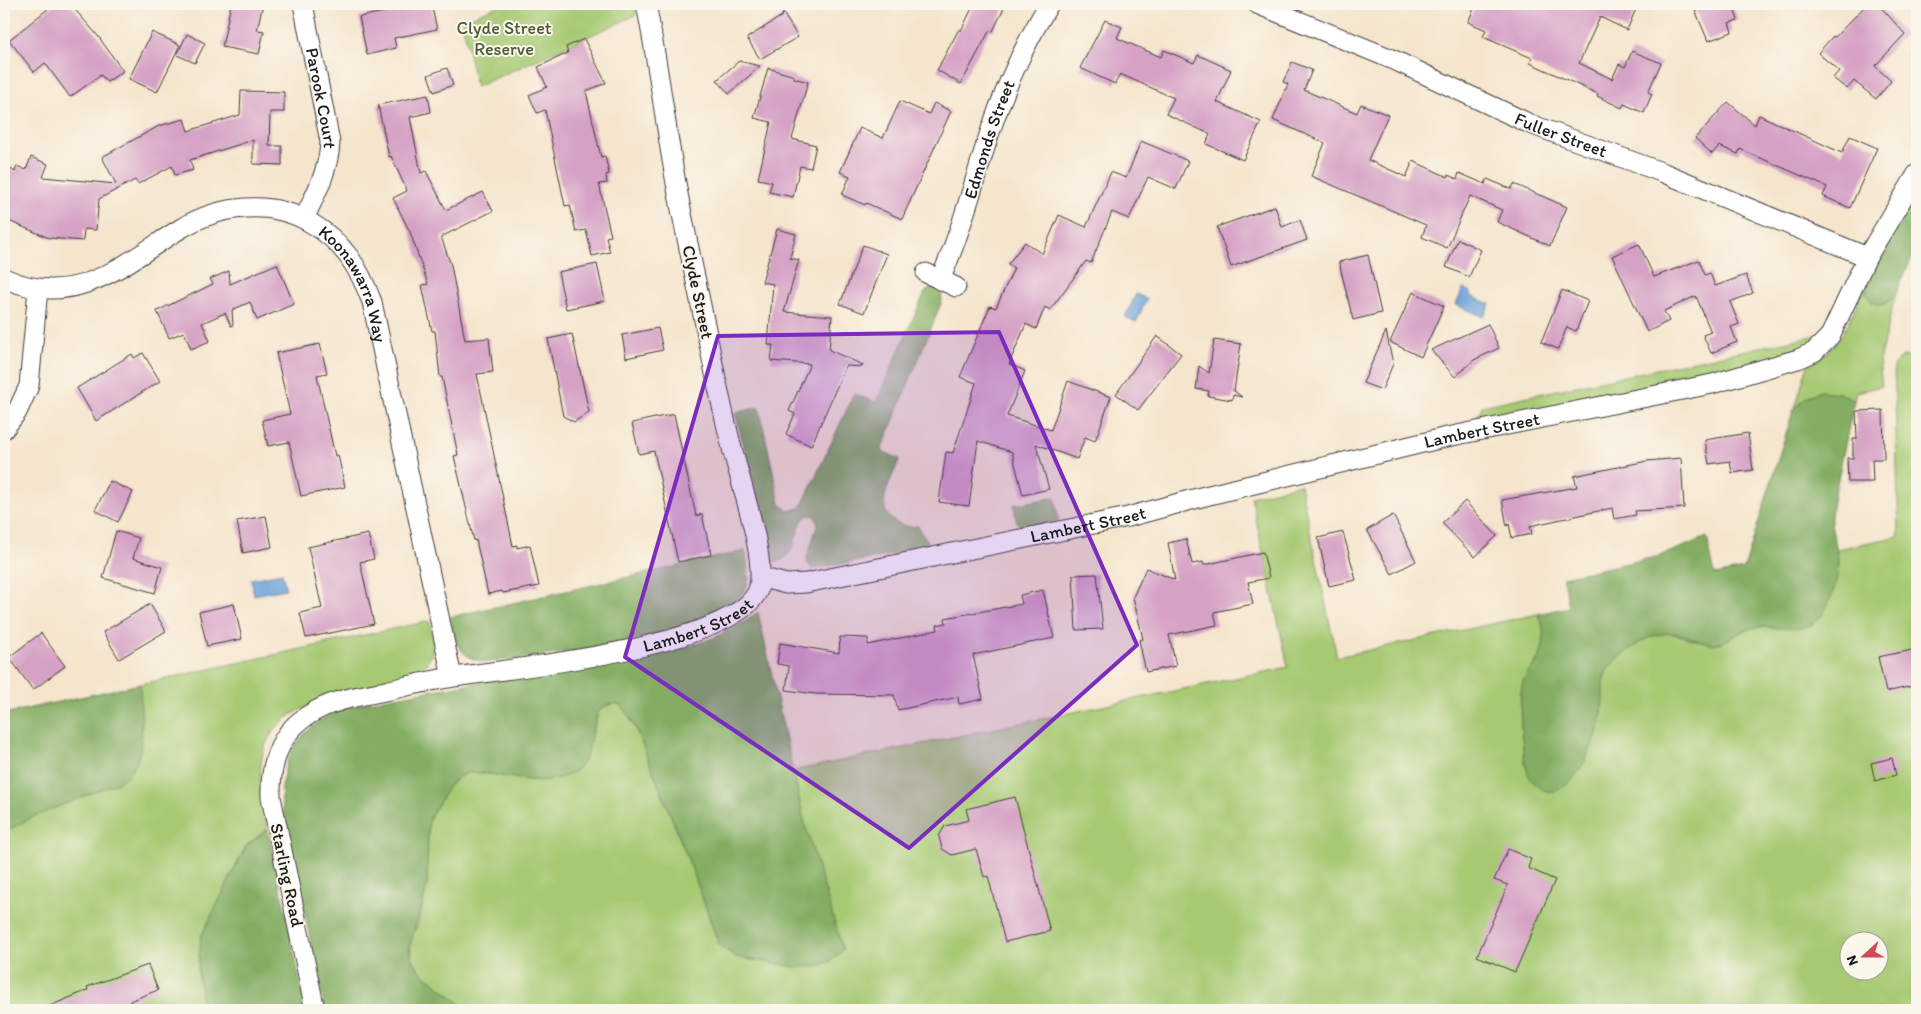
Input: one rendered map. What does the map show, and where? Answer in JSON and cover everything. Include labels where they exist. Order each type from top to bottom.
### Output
[{"type":"street","name":"Parook Court","points":[[303,4],[330,142],[329,158],[325,173],[304,218]]},
{"type":"street","name":"Clyde Street","points":[[646,4],[678,196],[726,424],[757,547],[760,577]]},
{"type":"street","name":"Edmonds Street","points":[[941,280],[966,216],[1001,103],[1030,39],[1049,4]]},
{"type":"street","name":"Fuller Street","points":[[1258,4],[1394,60],[1530,124],[1664,173],[1867,257]]},
{"type":"street","name":"Lambert Street","points":[[283,740],[308,716],[340,701],[452,677],[536,666],[623,650],[687,634],[709,626],[742,609],[755,595],[760,577],[786,584],[806,583],[1098,524],[1447,437],[1533,418],[1689,389],[1778,366],[1814,352],[1826,341],[1841,316],[1867,257],[1917,174]]},
{"type":"street","name":"Koonawarra Way","points":[[4,278],[38,289],[78,286],[100,279],[130,263],[181,228],[217,212],[252,207],[268,208],[304,218],[340,244],[354,262],[372,302],[452,677]]},
{"type":"street","points":[[4,429],[17,412],[28,386],[38,289]]},
{"type":"street","name":"Starling Road","points":[[283,740],[273,764],[271,797],[315,1010]]},
{"type":"highlighted area","points":[[999,332],[1137,645],[909,848],[625,657],[718,336]]},
{"type":"green space","name":"Clyde Street Reserve","points":[[502,4],[634,4],[636,15],[476,87],[462,21]]},
{"type":"green space","points":[[1917,194],[1915,250],[1895,296],[1885,304],[1879,305],[1872,302],[1864,287],[1880,252]]},
{"type":"green space","points":[[933,287],[941,291],[942,301],[881,451],[900,459],[886,492],[884,504],[886,511],[898,524],[918,526],[932,548],[812,569],[807,562],[807,557],[818,523],[815,516],[808,516],[799,527],[789,554],[782,560],[772,563],[757,494],[735,413],[759,407],[780,504],[789,511],[801,508],[854,394],[876,402],[925,292]]},
{"type":"green space","points":[[1864,287],[1866,295],[1879,305],[1885,304],[1895,296],[1879,361],[1882,386],[1856,392],[1854,401],[1846,396],[1801,401],[1794,411],[1808,364],[1829,351],[1837,342],[1849,322]]},
{"type":"green space","points":[[1822,334],[1804,348],[1724,372],[1475,421],[1482,406]]},
{"type":"green space","points":[[1904,356],[1917,359],[1917,1010],[468,1010],[420,971],[411,955],[410,940],[418,924],[427,887],[428,826],[434,809],[444,792],[458,778],[475,772],[540,781],[593,733],[598,713],[603,707],[615,703],[621,704],[636,729],[694,874],[719,945],[751,960],[809,967],[804,821],[793,771],[1288,667],[1251,497],[1300,484],[1337,657],[1538,614],[1543,626],[1543,645],[1539,657],[1523,682],[1521,694],[1520,711],[1524,758],[1528,771],[1534,781],[1545,790],[1556,790],[1566,784],[1575,774],[1590,748],[1599,725],[1605,675],[1610,665],[1625,652],[1645,639],[1665,633],[1701,642],[1719,643],[1753,628],[1788,628],[1803,623],[1822,614],[1834,583],[1837,567],[1837,549],[1899,536],[1894,366]]},
{"type":"green space","points":[[1821,391],[1839,393],[1854,401],[1831,515],[1838,564],[1836,582],[1827,608],[1822,615],[1809,626],[1801,628],[1752,628],[1713,644],[1686,636],[1667,633],[1641,642],[1616,661],[1605,674],[1600,724],[1590,752],[1582,766],[1563,787],[1552,791],[1538,787],[1529,776],[1525,762],[1521,724],[1522,687],[1525,677],[1536,663],[1542,651],[1544,632],[1538,614],[1569,607],[1563,577],[1660,556],[1707,537],[1715,575],[1744,569],[1793,411],[1806,397]]},
{"type":"green space","points":[[1055,497],[1059,521],[1021,529],[1016,520],[1014,505]]},
{"type":"green space","points":[[745,551],[748,579],[742,595],[724,609],[696,622],[661,633],[583,650],[487,662],[477,660],[464,653],[456,641],[450,617]]},
{"type":"green space","points":[[758,612],[804,821],[843,950],[832,960],[822,965],[796,967],[736,957],[719,945],[694,874],[636,729],[626,710],[614,704],[604,707],[598,713],[586,756],[582,764],[568,775],[543,781],[491,774],[466,773],[457,777],[450,785],[430,817],[428,826],[427,887],[409,948],[414,963],[420,971],[468,1010],[325,1010],[282,804],[285,769],[294,748],[308,730],[318,722],[339,711],[375,701],[557,670],[636,659],[688,647],[713,638],[737,626]]},
{"type":"green space","points":[[429,621],[433,647],[431,655],[420,670],[400,680],[318,702],[293,714],[273,732],[262,757],[260,775],[268,829],[246,846],[201,937],[198,971],[203,1010],[4,1010],[4,714]]},
{"type":"green space","points":[[140,684],[142,730],[140,753],[130,773],[119,782],[33,817],[4,832],[4,714]]},
{"type":"green space","points":[[268,829],[306,1010],[203,1010],[198,971],[201,937],[246,846]]},
{"type":"water","points":[[1463,288],[1469,291],[1471,296],[1490,304],[1484,317],[1456,305]]},
{"type":"water","points":[[1136,294],[1147,299],[1136,322],[1125,317]]},
{"type":"water","points":[[282,573],[286,589],[254,595],[251,579]]},
{"type":"building","points":[[54,4],[70,4],[98,36],[123,71],[107,82],[101,75],[70,97],[45,63],[34,72],[9,40]]},
{"type":"building","points":[[231,4],[263,4],[257,30],[264,31],[259,54],[222,47]]},
{"type":"building","points":[[431,4],[437,29],[394,38],[396,48],[367,55],[359,17]]},
{"type":"building","points":[[974,4],[1006,4],[993,31],[990,30],[961,84],[937,70],[959,29],[961,31]]},
{"type":"building","points":[[1476,4],[1638,4],[1627,30],[1600,17],[1579,63],[1612,79],[1619,64],[1625,67],[1632,51],[1661,63],[1648,92],[1652,94],[1644,113],[1624,104],[1622,108],[1597,96],[1598,94],[1530,63],[1532,58],[1483,37],[1486,30],[1468,22]]},
{"type":"building","points":[[1711,4],[1732,4],[1738,20],[1729,23],[1732,32],[1708,41],[1695,10]]},
{"type":"building","points":[[1867,4],[1878,4],[1905,34],[1875,66],[1891,81],[1876,99],[1854,81],[1847,89],[1833,78],[1839,71],[1818,53]]},
{"type":"building","points":[[783,13],[798,37],[760,59],[747,38],[782,16]]},
{"type":"building","points":[[1105,20],[1122,27],[1117,38],[1161,57],[1164,50],[1194,63],[1198,55],[1231,70],[1217,102],[1261,122],[1243,160],[1206,144],[1210,134],[1166,114],[1174,98],[1120,74],[1115,84],[1080,68]]},
{"type":"building","points":[[152,32],[180,45],[157,92],[129,79]]},
{"type":"building","points":[[187,34],[205,43],[195,63],[177,55]]},
{"type":"building","points":[[584,39],[606,83],[586,91],[601,157],[605,156],[609,174],[606,175],[607,183],[599,184],[611,236],[606,237],[610,252],[592,256],[586,230],[576,232],[570,205],[565,206],[545,110],[537,113],[529,95],[547,87],[538,67],[568,53],[566,47]]},
{"type":"building","points":[[739,61],[760,66],[729,94],[717,80]]},
{"type":"building","points":[[1292,62],[1312,70],[1304,90],[1357,113],[1361,104],[1388,115],[1368,160],[1406,177],[1413,161],[1448,177],[1448,175],[1457,179],[1459,173],[1485,184],[1487,179],[1511,189],[1514,184],[1567,207],[1550,246],[1497,222],[1502,210],[1470,196],[1447,248],[1422,237],[1426,225],[1311,176],[1325,143],[1273,120],[1288,84],[1283,82]]},
{"type":"building","points":[[447,68],[453,85],[434,92],[428,75]]},
{"type":"building","points":[[768,68],[808,82],[792,139],[816,145],[811,168],[800,166],[793,197],[769,192],[772,182],[758,179],[771,122],[754,118]]},
{"type":"building","points":[[241,91],[284,92],[284,112],[270,112],[269,146],[282,146],[282,165],[253,164],[253,140],[190,160],[193,170],[175,175],[172,166],[138,184],[135,180],[99,199],[96,230],[84,229],[83,241],[49,238],[4,219],[4,164],[15,172],[17,166],[26,170],[31,157],[48,164],[43,177],[116,184],[102,157],[159,126],[184,119],[188,131],[240,115]]},
{"type":"building","points":[[428,95],[431,112],[410,117],[421,173],[426,171],[446,210],[483,192],[493,211],[441,237],[451,265],[465,340],[489,338],[493,372],[477,374],[513,546],[517,545],[517,548],[530,545],[539,586],[503,593],[502,591],[488,594],[476,540],[474,541],[454,456],[458,455],[442,377],[440,377],[435,331],[432,331],[422,285],[428,284],[410,232],[393,198],[407,191],[391,156],[389,157],[378,105]]},
{"type":"building","points":[[900,101],[929,114],[934,103],[951,111],[902,219],[842,195],[850,176],[840,172],[860,128],[883,138]]},
{"type":"building","points":[[1728,102],[1755,125],[1759,115],[1842,153],[1850,136],[1877,148],[1850,208],[1823,196],[1827,187],[1740,149],[1738,154],[1719,146],[1712,154],[1695,138]]},
{"type":"building","points":[[1141,141],[1188,161],[1176,189],[1148,177],[1129,219],[1112,212],[1091,263],[1086,261],[1050,310],[1045,307],[1036,329],[1026,324],[1009,364],[1025,371],[1007,416],[1051,430],[1068,381],[1111,397],[1095,441],[1085,437],[1077,459],[1036,444],[1049,489],[1023,495],[1012,452],[978,441],[969,506],[939,502],[946,452],[953,453],[976,383],[960,377],[990,306],[996,308],[1014,268],[1008,264],[1025,242],[1042,254],[1059,215],[1086,227],[1111,172],[1126,178]]},
{"type":"building","points":[[1275,206],[1282,227],[1300,220],[1307,240],[1231,267],[1217,227]]},
{"type":"building","points":[[777,229],[796,234],[790,258],[799,260],[784,312],[832,316],[829,350],[863,365],[862,367],[846,366],[811,446],[786,434],[795,414],[789,411],[810,364],[771,361],[773,345],[768,345],[773,284],[762,282]]},
{"type":"building","points":[[1458,239],[1481,250],[1469,277],[1446,267]]},
{"type":"building","points":[[1639,244],[1654,277],[1699,260],[1705,275],[1710,273],[1715,286],[1746,275],[1753,293],[1730,302],[1739,324],[1731,327],[1737,342],[1711,353],[1703,335],[1711,332],[1696,296],[1664,311],[1669,321],[1647,332],[1612,256]]},
{"type":"building","points":[[863,245],[887,254],[864,313],[840,304]]},
{"type":"building","points":[[1368,255],[1381,313],[1353,320],[1339,262]]},
{"type":"building","points":[[277,264],[294,304],[257,320],[250,302],[232,310],[233,325],[231,326],[225,313],[202,323],[210,341],[191,349],[184,332],[169,338],[157,311],[213,284],[210,279],[229,271],[230,284]]},
{"type":"building","points":[[597,264],[605,301],[566,309],[558,272]]},
{"type":"building","points":[[1562,290],[1588,301],[1576,331],[1567,327],[1558,349],[1541,342]]},
{"type":"building","points":[[1413,292],[1444,306],[1421,357],[1390,342]]},
{"type":"building","points":[[1488,324],[1499,348],[1474,360],[1455,377],[1431,350]]},
{"type":"building","points":[[658,328],[663,350],[626,358],[622,335]]},
{"type":"building","points":[[1386,331],[1393,364],[1382,390],[1363,383]]},
{"type":"building","points":[[572,334],[589,412],[574,422],[563,416],[548,339]]},
{"type":"building","points":[[1157,336],[1181,354],[1138,410],[1116,394]]},
{"type":"building","points":[[1214,340],[1241,344],[1234,391],[1242,397],[1233,395],[1232,400],[1208,396],[1209,391],[1196,389],[1199,366],[1209,373]]},
{"type":"building","points":[[320,344],[327,373],[317,375],[335,456],[338,455],[345,487],[301,496],[289,442],[268,446],[262,420],[290,414],[276,353]]},
{"type":"building","points":[[143,353],[160,381],[96,421],[77,388],[132,354],[134,358]]},
{"type":"building","points":[[1883,410],[1884,459],[1872,459],[1873,482],[1848,482],[1847,458],[1853,458],[1853,439],[1857,439],[1856,411]]},
{"type":"building","points":[[674,414],[696,516],[702,514],[711,555],[678,562],[654,451],[639,454],[632,423]]},
{"type":"building","points":[[1748,433],[1753,470],[1732,473],[1730,461],[1709,464],[1705,440]]},
{"type":"building","points":[[1681,458],[1684,508],[1635,511],[1636,515],[1614,519],[1612,508],[1530,526],[1532,534],[1512,538],[1509,524],[1507,526],[1502,500],[1577,487],[1574,476],[1647,461]]},
{"type":"building","points":[[110,481],[133,492],[118,522],[95,510]]},
{"type":"building","points":[[1465,501],[1497,536],[1475,557],[1442,523]]},
{"type":"building","points":[[1393,515],[1416,561],[1392,574],[1367,530]]},
{"type":"building","points":[[266,516],[272,547],[243,553],[237,521]]},
{"type":"building","points":[[116,531],[139,538],[133,558],[162,567],[155,593],[103,578]]},
{"type":"building","points":[[1343,532],[1356,580],[1329,586],[1318,538]]},
{"type":"building","points":[[368,534],[374,559],[360,562],[374,624],[306,638],[300,613],[322,608],[308,547]]},
{"type":"building","points":[[1186,539],[1192,564],[1203,562],[1204,565],[1263,552],[1269,578],[1248,582],[1253,604],[1214,612],[1217,625],[1169,635],[1176,666],[1146,672],[1139,640],[1143,639],[1133,597],[1146,568],[1175,580],[1168,543]]},
{"type":"building","points":[[1097,574],[1103,629],[1076,630],[1073,575]]},
{"type":"building","points":[[1043,590],[1054,638],[973,655],[983,699],[959,704],[958,697],[898,710],[894,695],[815,694],[786,690],[789,666],[777,664],[780,643],[839,653],[840,637],[868,638],[868,645],[938,630],[937,625],[946,623],[945,618],[1022,604],[1020,595]]},
{"type":"building","points":[[150,604],[166,631],[119,659],[103,632]]},
{"type":"building","points":[[234,604],[242,639],[207,646],[199,612]]},
{"type":"building","points":[[41,633],[65,666],[33,690],[9,657]]},
{"type":"building","points":[[1917,649],[1917,685],[1886,692],[1878,657]]},
{"type":"building","points":[[1892,758],[1896,775],[1875,781],[1871,763]]},
{"type":"building","points":[[1015,797],[1050,931],[1005,942],[988,876],[984,877],[976,849],[952,855],[942,849],[939,836],[945,826],[969,820],[966,809]]},
{"type":"building","points":[[1508,849],[1531,859],[1528,868],[1555,880],[1515,972],[1477,956],[1508,885],[1494,880]]},
{"type":"building","points":[[148,965],[158,990],[130,1001],[131,1004],[114,1010],[40,1010],[88,990],[87,987]]}]
